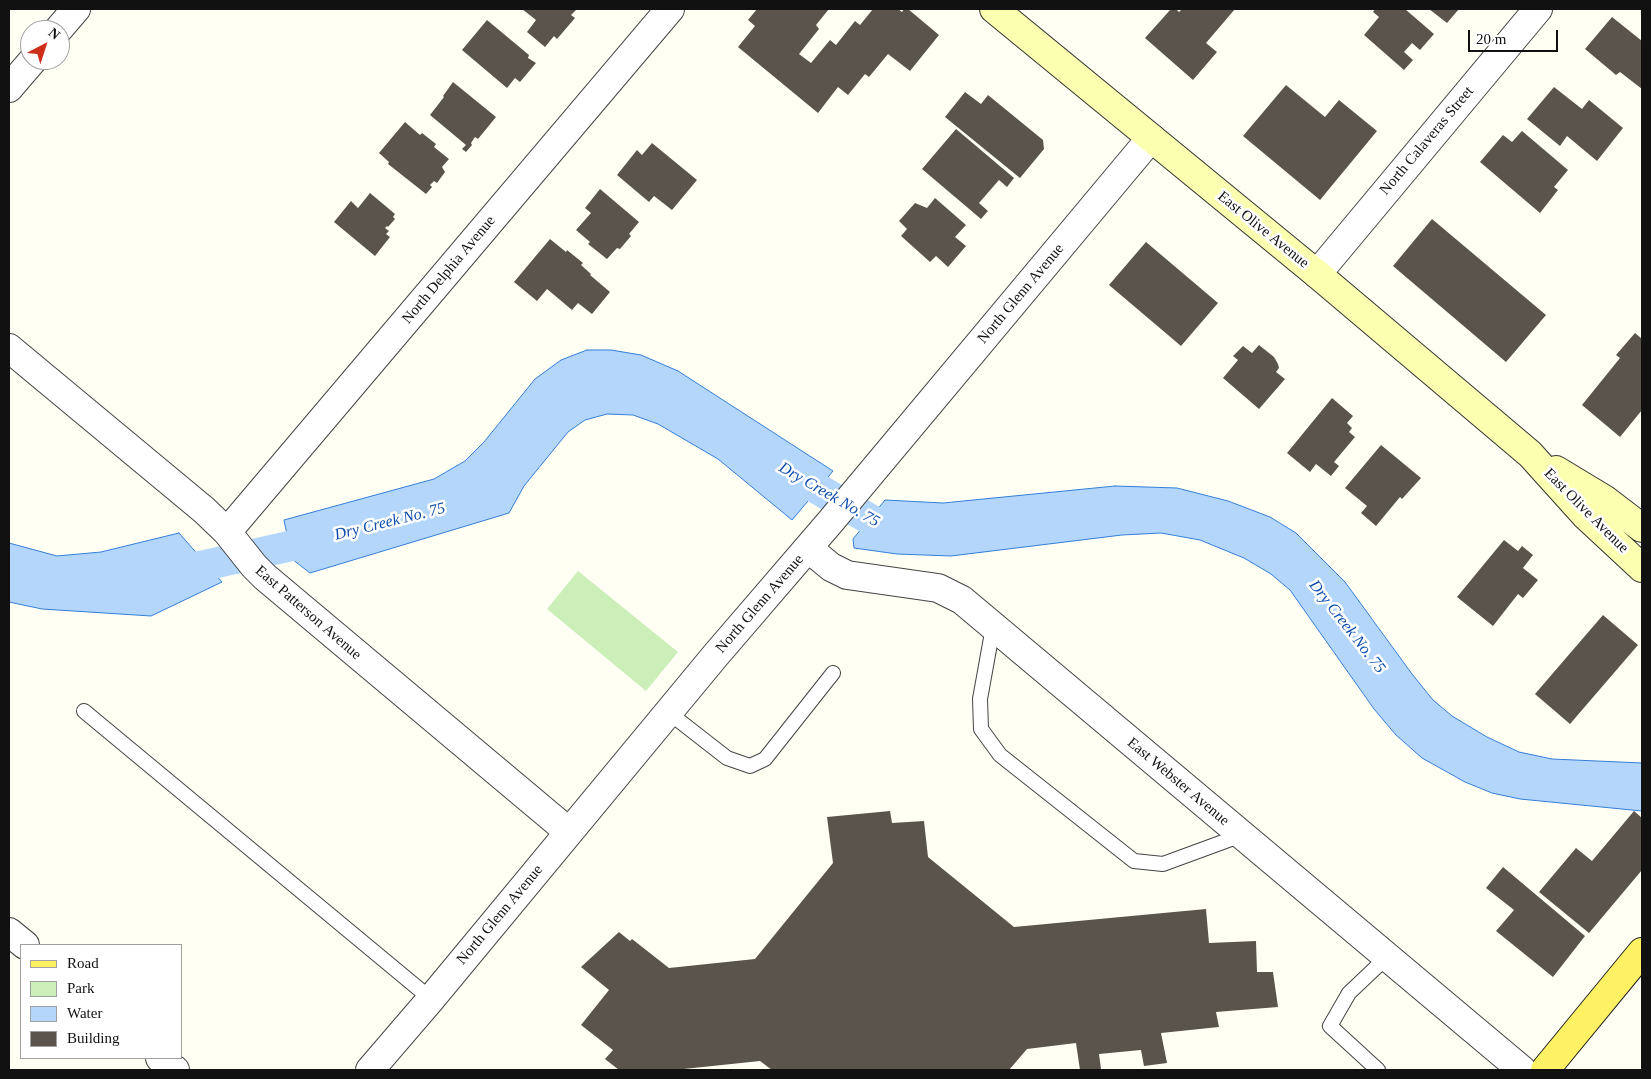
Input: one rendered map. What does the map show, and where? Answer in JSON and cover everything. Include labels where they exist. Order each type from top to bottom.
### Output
[{"type":"main road","name":"East Olive Avenue","points":[[994,9],[1317,274],[1530,454],[1585,515],[1642,568]]},
{"type":"main road","name":"East Olive Avenue","points":[[1530,454],[1604,499],[1642,528]]},
{"type":"main road","points":[[1545,1070],[1642,952]]},
{"type":"street","points":[[67,20],[76,9]]},
{"type":"street","name":"North Delphia Avenue","points":[[229,534],[670,9]]},
{"type":"street","name":"North Calaveras Street","points":[[1317,274],[1538,9]]},
{"type":"street","points":[[9,88],[24,70]]},
{"type":"street","name":"North Glenn Avenue","points":[[370,1070],[668,712],[831,521],[1151,138]]},
{"type":"street","name":"East Patterson Avenue","points":[[9,348],[204,510],[229,534],[265,578],[569,832]]},
{"type":"street","name":"East Webster Avenue","points":[[808,548],[831,567],[848,575],[938,588],[962,600],[1522,1070]]},
{"type":"street","points":[[9,932],[24,944]]},
{"type":"street","points":[[161,1059],[175,1070]]},
{"type":"lane","points":[[993,627],[980,699],[981,729],[1000,755],[1134,861],[1163,864],[1242,836]]},
{"type":"lane","points":[[668,712],[727,758],[750,766],[765,759],[833,673]]},
{"type":"lane","points":[[84,711],[431,998]]},
{"type":"lane","points":[[1378,1070],[1330,1026],[1349,993],[1386,957]]},
{"type":"green space","points":[[578,571],[678,652],[646,691],[547,609]]},
{"type":"water","points":[[587,350],[611,350],[641,355],[678,371],[833,471],[792,520],[718,459],[658,424],[633,415],[607,414],[585,420],[568,432],[524,486],[509,513],[310,573],[292,559],[284,520],[434,479],[465,461],[484,442],[535,379],[561,360]]},
{"type":"water","points":[[1115,486],[1177,488],[1228,501],[1270,517],[1296,533],[1345,582],[1412,674],[1433,700],[1452,716],[1487,737],[1519,752],[1552,759],[1642,763],[1642,811],[1520,799],[1492,793],[1465,782],[1422,758],[1396,735],[1374,709],[1290,590],[1271,574],[1244,558],[1200,540],[1161,533],[1122,535],[951,556],[897,554],[854,548],[853,539],[885,500],[943,503]]},
{"type":"water","points":[[179,533],[222,582],[151,616],[42,609],[9,602],[9,543],[57,556],[101,552]]},
{"type":"building","points":[[522,9],[577,9],[571,15],[575,18],[557,39],[554,36],[545,47],[527,32],[536,20]]},
{"type":"building","points":[[757,9],[829,9],[816,25],[819,29],[799,54],[811,63],[830,40],[836,45],[855,21],[860,25],[873,9],[898,9],[902,12],[904,9],[908,9],[939,35],[910,71],[888,54],[869,77],[865,74],[848,95],[838,87],[818,113],[738,47],[755,26],[748,20]]},
{"type":"building","points":[[1171,9],[1176,9],[1179,12],[1182,9],[1235,9],[1206,43],[1217,52],[1193,80],[1145,38]]},
{"type":"building","points":[[1375,9],[1405,9],[1434,34],[1420,50],[1412,43],[1404,52],[1413,60],[1404,70],[1364,35],[1379,17],[1373,12]]},
{"type":"building","points":[[1429,9],[1459,9],[1447,23]]},
{"type":"building","points":[[1612,17],[1642,41],[1642,89],[1620,72],[1616,75],[1585,49]]},
{"type":"building","points":[[487,20],[529,55],[528,58],[536,63],[520,82],[515,78],[507,88],[462,50]]},
{"type":"building","points":[[453,82],[496,117],[478,139],[475,137],[471,143],[472,145],[466,152],[462,149],[466,145],[430,115]]},
{"type":"building","points":[[1286,85],[1325,117],[1339,100],[1377,131],[1320,200],[1243,136]]},
{"type":"building","points":[[1554,87],[1582,109],[1589,100],[1623,128],[1597,161],[1567,136],[1560,146],[1527,119]]},
{"type":"building","points":[[965,92],[981,104],[988,95],[1043,140],[1044,149],[1020,178],[945,117]]},
{"type":"building","points":[[405,122],[420,135],[422,133],[436,144],[434,147],[449,159],[442,167],[445,172],[437,183],[434,181],[430,185],[432,187],[426,194],[388,164],[389,162],[379,153]]},
{"type":"building","points":[[956,129],[1014,178],[1007,187],[999,180],[979,203],[988,211],[981,219],[922,169]]},
{"type":"building","points":[[1522,131],[1568,170],[1554,187],[1558,190],[1540,213],[1480,162],[1503,135],[1512,142]]},
{"type":"building","points":[[652,143],[697,180],[672,210],[654,196],[649,202],[617,175],[637,150],[642,155]]},
{"type":"building","points":[[600,189],[639,222],[629,234],[631,236],[620,249],[617,248],[607,259],[588,244],[590,242],[576,230],[591,213],[585,208]]},
{"type":"building","points":[[370,193],[395,214],[393,217],[395,219],[385,228],[389,231],[386,234],[390,237],[375,256],[334,222],[351,201],[358,208]]},
{"type":"building","points":[[935,198],[966,225],[955,237],[966,246],[948,267],[936,256],[930,262],[901,236],[907,229],[899,221],[915,203],[927,208]]},
{"type":"building","points":[[1432,219],[1546,315],[1506,362],[1393,266]]},
{"type":"building","points":[[550,239],[583,263],[581,265],[590,275],[610,292],[592,314],[578,303],[572,310],[547,289],[537,301],[514,282]]},
{"type":"building","points":[[1146,242],[1218,303],[1181,346],[1109,285]]},
{"type":"building","points":[[1635,333],[1642,339],[1642,410],[1620,437],[1582,405],[1620,358],[1616,355]]},
{"type":"building","points":[[1259,345],[1274,357],[1279,368],[1276,372],[1285,379],[1259,409],[1223,378],[1238,360],[1233,356],[1243,346],[1252,353]]},
{"type":"building","points":[[1332,398],[1353,416],[1347,423],[1352,428],[1349,432],[1355,437],[1334,462],[1339,466],[1331,476],[1316,464],[1310,472],[1287,453]]},
{"type":"building","points":[[1381,445],[1421,478],[1402,499],[1400,497],[1376,526],[1361,513],[1367,506],[1345,488]]},
{"type":"building","points":[[1504,540],[1518,551],[1522,546],[1533,555],[1523,568],[1538,580],[1523,598],[1518,594],[1493,626],[1457,597]]},
{"type":"building","points":[[1603,615],[1638,645],[1570,724],[1535,694]]},
{"type":"building","points":[[890,811],[892,823],[924,821],[928,857],[1014,927],[1206,909],[1209,943],[1256,941],[1257,972],[1273,972],[1278,1007],[1216,1012],[1219,1027],[1161,1033],[1167,1063],[1144,1066],[1141,1050],[1099,1054],[1101,1069],[1080,1070],[1076,1043],[1027,1049],[1009,1070],[772,1070],[760,1061],[674,1070],[619,1070],[605,1059],[613,1050],[581,1025],[609,990],[581,967],[619,932],[630,941],[632,939],[669,968],[755,959],[833,863],[827,817]]},
{"type":"building","points":[[1634,811],[1642,818],[1642,870],[1589,933],[1539,892],[1576,848],[1592,861]]},
{"type":"building","points":[[1503,867],[1585,936],[1553,977],[1496,931],[1514,910],[1486,888]]},
{"type":"waterway","name":"Dry Creek No. 75","points":[[782,468],[883,527],[908,530]]},
{"type":"waterway","name":"Dry Creek No. 75","points":[[164,572],[202,566],[330,537]]}]
